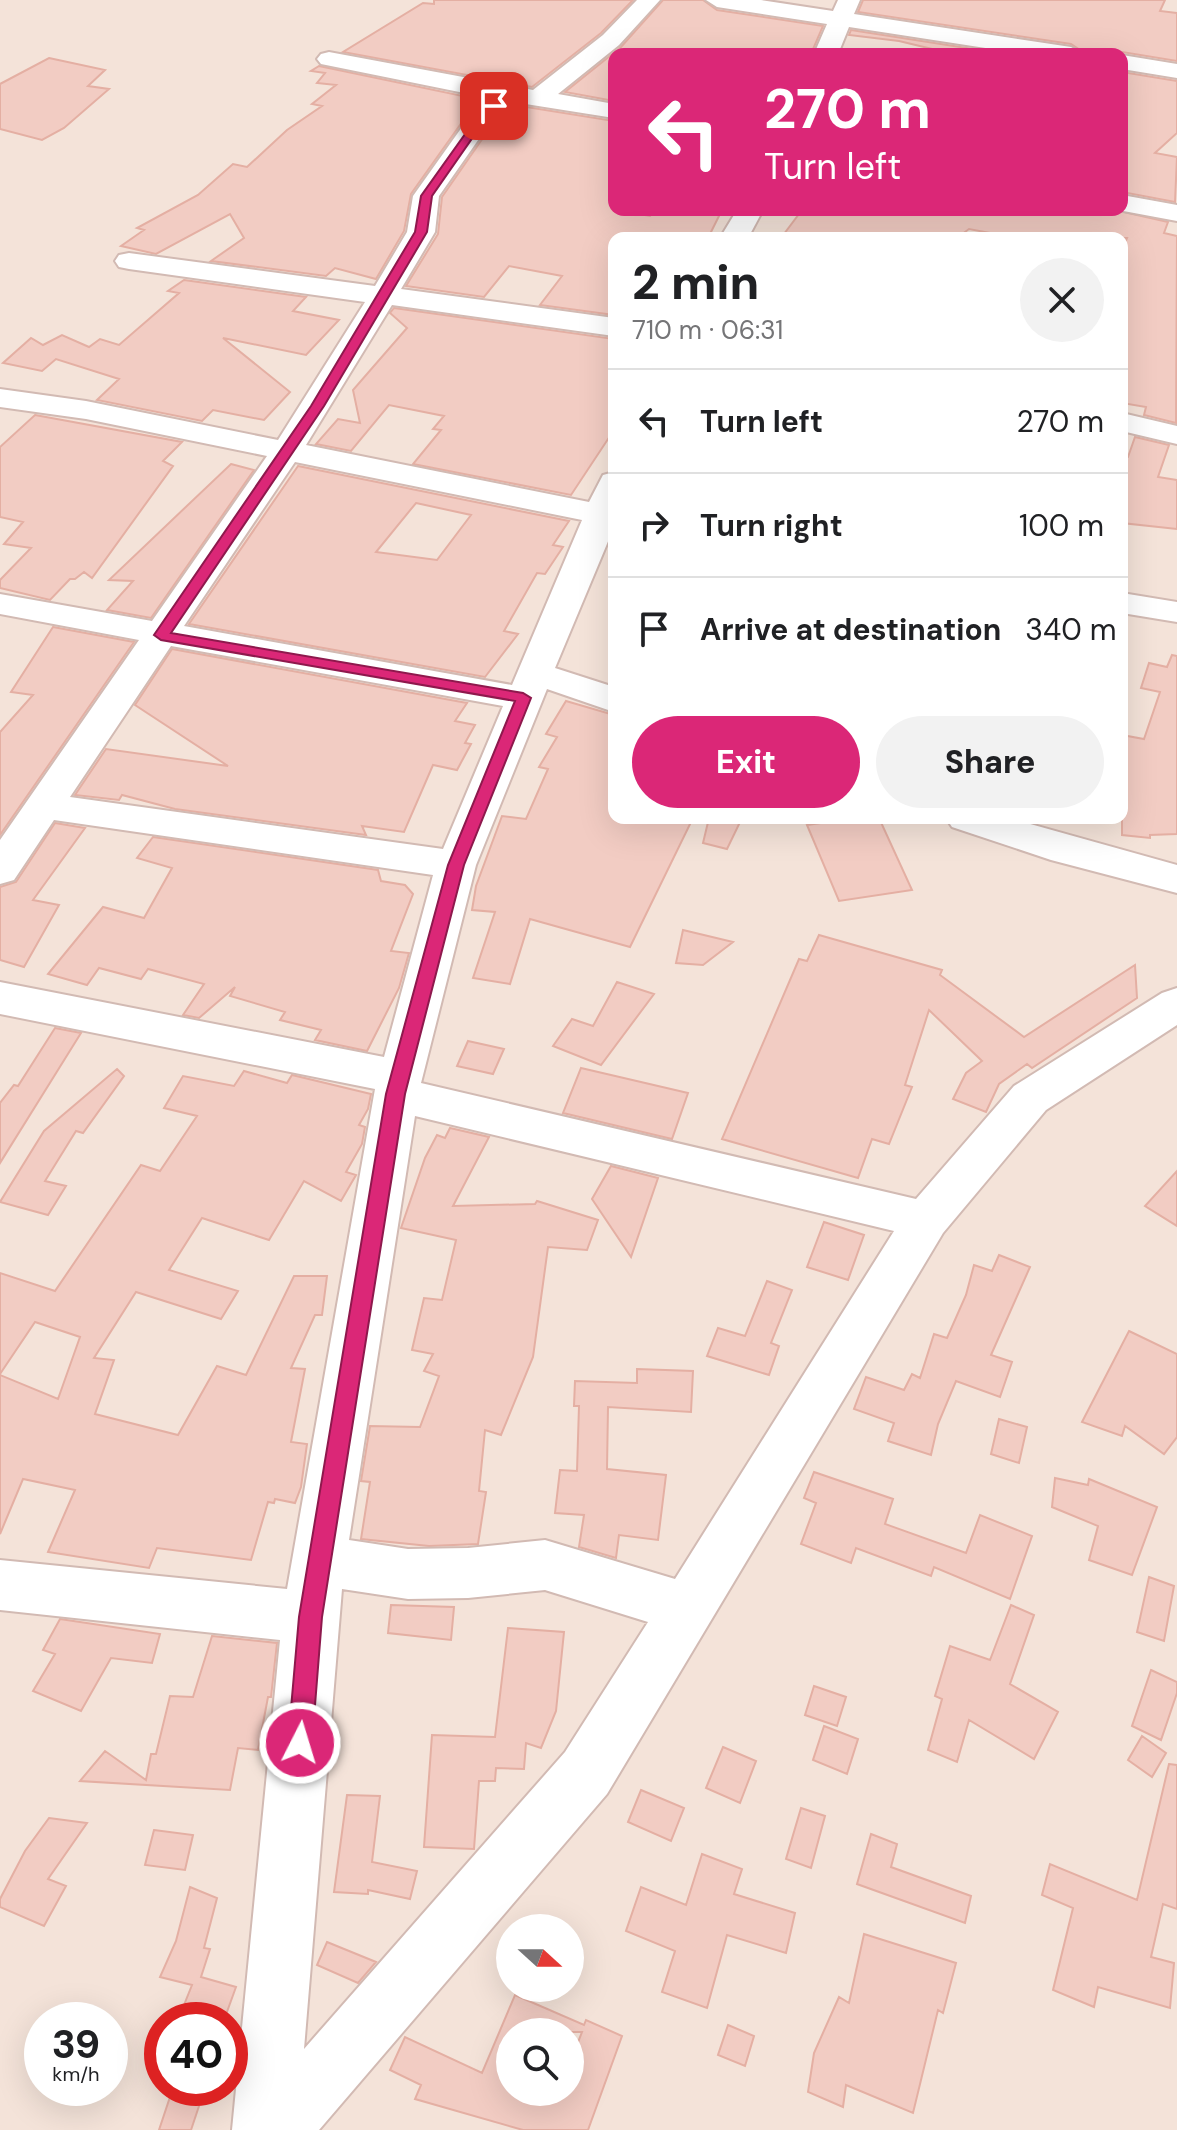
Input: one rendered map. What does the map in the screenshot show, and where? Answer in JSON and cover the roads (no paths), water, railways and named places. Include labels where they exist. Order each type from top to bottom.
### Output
[{"type":"street","points":[[0,870],[286,453],[386,294],[421,232],[426,196],[481,118],[585,63],[635,18],[649,0]]},
{"type":"street","points":[[717,0],[845,9],[1041,48]]},
{"type":"street","points":[[829,48],[845,9]]},
{"type":"street","points":[[329,59],[608,110]]},
{"type":"street","points":[[1128,63],[1177,71]]},
{"type":"street","points":[[1128,204],[1177,213]]},
{"type":"street","points":[[129,261],[608,326]]},
{"type":"street","points":[[0,398],[86,410],[286,453],[608,505]]},
{"type":"street","points":[[1128,423],[1177,435]]},
{"type":"street","points":[[265,2130],[310,1617],[398,1085],[456,865],[529,685],[608,507]]},
{"type":"street","points":[[0,604],[161,635],[529,685],[608,699]]},
{"type":"street","points":[[1128,604],[1177,612]]},
{"type":"street","points":[[44,806],[456,865]]},
{"type":"street","points":[[985,824],[1065,850],[1177,879]]},
{"type":"street","points":[[0,998],[398,1085],[926,1220]]},
{"type":"street","points":[[276,2130],[586,1773],[926,1220],[1030,1098],[1177,1004]]},
{"type":"street","points":[[320,1561],[408,1574],[468,1573],[545,1565],[686,1608]]},
{"type":"street","points":[[0,1585],[310,1617]]}]
